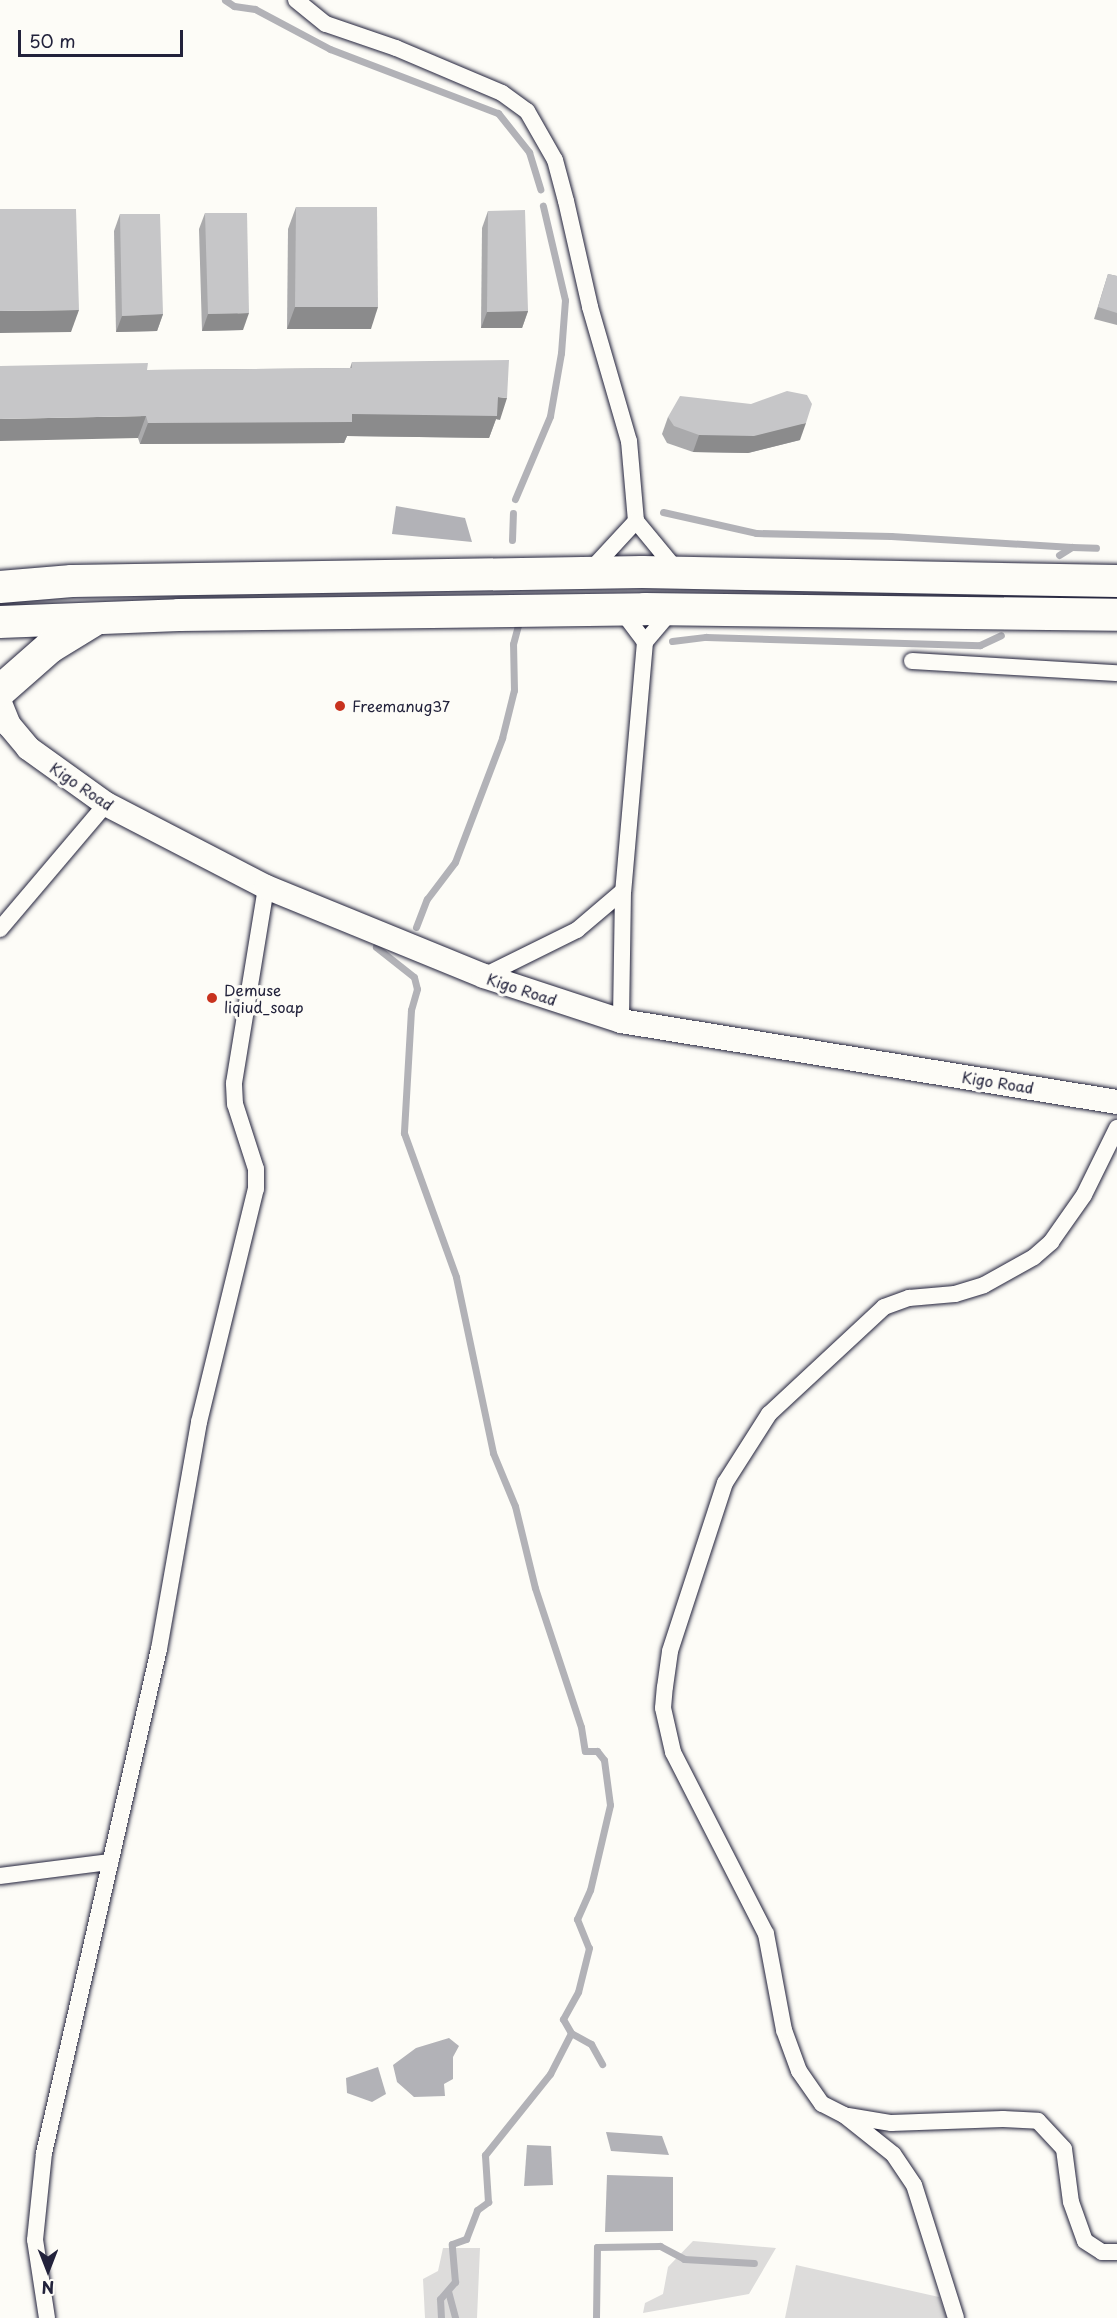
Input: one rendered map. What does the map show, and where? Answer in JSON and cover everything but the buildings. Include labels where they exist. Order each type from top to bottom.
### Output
[{"type":"highway","points":[[0,587],[72,581],[678,573],[1117,581]]},
{"type":"highway","points":[[0,622],[96,618],[673,609],[1117,615]]},
{"type":"highway","points":[[0,691],[50,647],[96,618]]},
{"type":"street","points":[[296,0],[326,24],[502,93],[527,111],[555,160],[629,441],[636,521],[678,573]]},
{"type":"street","points":[[587,574],[636,521]]},
{"type":"street","points":[[621,1022],[623,891],[645,642],[673,609]]},
{"type":"street","points":[[621,610],[645,642]]},
{"type":"street","points":[[912,661],[1117,673]]},
{"type":"street","name":"Kigo Road","points":[[0,703],[9,725],[28,748],[106,804],[266,887],[484,976],[621,1022],[1117,1102]]},
{"type":"street","points":[[0,929],[106,804]]},
{"type":"street","points":[[46,2318],[35,2240],[44,2152],[159,1649],[199,1422],[256,1189],[256,1169],[235,1104],[234,1083],[266,887]]},
{"type":"street","points":[[484,976],[577,930],[623,891]]},
{"type":"street","points":[[956,2318],[914,2185],[893,2154],[844,2115],[822,2104],[799,2071],[784,2030],[766,1934],[673,1752],[663,1708],[670,1650],[725,1483],[769,1414],[884,1307],[909,1298],[955,1294],[984,1285],[1034,1257],[1051,1242],[1084,1195],[1117,1128]]},
{"type":"street","points":[[0,1876],[110,1862]]},
{"type":"street","points":[[844,2115],[891,2123],[1004,2118],[1038,2121],[1064,2149],[1071,2202],[1085,2241],[1102,2252],[1117,2252]]},
{"type":"shaded area","points":[[396,506],[465,518],[472,542],[392,534]]},
{"type":"shaded area","points":[[449,2038],[459,2046],[453,2057],[453,2079],[444,2084],[445,2096],[414,2097],[397,2082],[393,2065],[416,2048]]},
{"type":"shaded area","points":[[378,2067],[386,2094],[372,2102],[347,2093],[346,2078]]},
{"type":"shaded area","points":[[606,2132],[662,2136],[669,2155],[611,2151]]},
{"type":"shaded area","points":[[527,2145],[551,2146],[553,2185],[524,2186]]},
{"type":"shaded area","points":[[607,2175],[673,2177],[673,2231],[605,2232]]},
{"type":"shaded area","points":[[693,2241],[776,2248],[749,2294],[643,2313],[645,2303],[663,2294],[668,2267]]},
{"type":"shaded area","points":[[443,2248],[480,2248],[477,2318],[425,2318],[423,2279],[438,2271]]},
{"type":"shaded area","points":[[796,2265],[939,2297],[947,2318],[785,2318]]},
{"type":"waterway","points":[[225,0],[234,6],[255,9],[330,49],[498,113],[529,152],[540,189]]},
{"type":"waterway","points":[[515,499],[550,416],[561,353],[565,300],[543,206]]},
{"type":"waterway","points":[[663,512],[756,533],[891,536],[1072,547]]},
{"type":"waterway","points":[[512,540],[513,513]]},
{"type":"waterway","points":[[1059,555],[1072,547],[1096,548]]},
{"type":"waterway","points":[[416,927],[427,899],[455,862],[502,738],[514,690],[513,644],[518,625]]},
{"type":"waterway","points":[[672,641],[706,637],[980,645],[1001,635]]},
{"type":"waterway","points":[[378,940],[376,947],[414,977],[417,989],[411,1010],[404,1133],[456,1277],[493,1453],[515,1506],[535,1588],[581,1727],[585,1751],[597,1751],[604,1760],[610,1805],[590,1890],[577,1919],[589,1948],[578,1992],[563,2019],[571,2033],[591,2044],[602,2064]]},
{"type":"waterway","points":[[441,2318],[440,2299],[455,2282],[452,2244],[466,2239],[477,2210],[488,2202],[485,2155],[550,2074],[571,2033]]},
{"type":"waterway","points":[[596,2318],[597,2247],[660,2246],[684,2259],[754,2263]]},
{"type":"waterway","points":[[448,2291],[455,2318]]},
{"type":"place","name":"Freemanug37","points":[[340,706]]},
{"type":"place","name":"Demuse liqiud_soap","points":[[212,998]]}]
